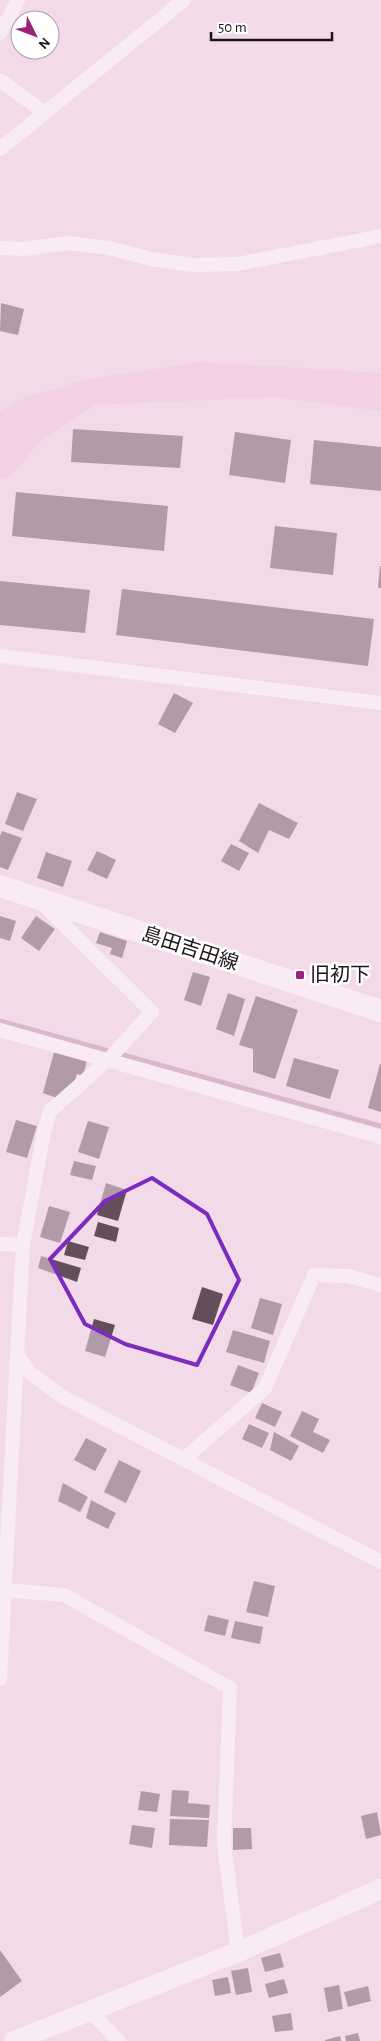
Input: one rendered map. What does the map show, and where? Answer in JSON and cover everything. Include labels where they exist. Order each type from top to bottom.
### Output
[{"type":"main road","name":"島田吉田線","points":[[0,886],[381,1011]]},
{"type":"street","points":[[0,33],[18,0]]},
{"type":"street","points":[[0,150],[184,0]]},
{"type":"street","points":[[0,80],[45,113]]},
{"type":"street","points":[[0,248],[24,248],[68,242],[109,248],[151,259],[192,265],[238,264],[381,236]]},
{"type":"street","points":[[0,656],[381,703]]},
{"type":"street","points":[[0,1680],[5,1590],[6,1463],[17,1354],[23,1245],[36,1166],[50,1112],[108,1060],[152,1012],[37,898]]},
{"type":"street","points":[[0,1030],[381,1137]]},
{"type":"street","points":[[0,1244],[23,1245]]},
{"type":"street","points":[[183,1460],[265,1388],[314,1275],[348,1276],[381,1285]]},
{"type":"street","points":[[17,1354],[31,1374],[63,1396],[381,1562]]},
{"type":"street","points":[[5,1590],[64,1595],[230,1688],[224,1844],[238,1952]]},
{"type":"street","points":[[14,2041],[238,1952],[270,1936],[381,1889]]},
{"type":"street","points":[[90,2011],[119,2041]]},
{"type":"highlighted area","points":[[152,1178],[207,1214],[239,1280],[197,1365],[125,1344],[85,1324],[50,1259],[105,1201]]},
{"type":"shaded area","points":[[200,362],[381,373],[381,411],[274,397],[95,405],[42,439],[11,476],[0,480],[0,411],[15,401],[84,380]]},
{"type":"building","points":[[1,303],[24,309],[18,335],[0,331]]},
{"type":"building","points":[[73,429],[183,436],[180,468],[71,462]]},
{"type":"building","points":[[235,432],[291,440],[285,483],[229,475]]},
{"type":"building","points":[[314,440],[381,447],[381,491],[310,484]]},
{"type":"building","points":[[16,492],[168,506],[164,551],[12,536]]},
{"type":"building","points":[[275,526],[337,533],[333,575],[270,568]]},
{"type":"building","points":[[380,566],[381,588],[378,588]]},
{"type":"building","points":[[0,581],[90,590],[85,633],[0,625]]},
{"type":"building","points":[[122,589],[374,619],[368,666],[116,635]]},
{"type":"building","points":[[174,693],[193,703],[175,733],[158,724]]},
{"type":"building","points":[[17,792],[37,799],[23,831],[5,824]]},
{"type":"building","points":[[259,803],[298,823],[289,839],[269,830],[258,853],[239,841]]},
{"type":"building","points":[[2,831],[22,838],[8,870],[0,867],[0,836]]},
{"type":"building","points":[[231,844],[249,853],[239,871],[221,861]]},
{"type":"building","points":[[97,851],[116,860],[107,879],[87,870]]},
{"type":"building","points":[[46,852],[72,861],[63,887],[37,878]]},
{"type":"building","points":[[0,916],[16,921],[10,941],[0,938]]},
{"type":"building","points":[[36,916],[55,929],[39,951],[21,938]]},
{"type":"building","points":[[100,932],[127,941],[122,958],[110,954],[112,948],[96,943]]},
{"type":"building","points":[[193,972],[210,977],[201,1006],[184,1000]]},
{"type":"building","points":[[228,993],[245,999],[234,1036],[216,1029]]},
{"type":"building","points":[[256,996],[298,1010],[275,1079],[253,1072],[253,1049],[239,1045]]},
{"type":"building","points":[[54,1052],[87,1061],[83,1076],[77,1074],[73,1085],[57,1098],[43,1093]]},
{"type":"building","points":[[294,1058],[339,1070],[330,1099],[286,1086]]},
{"type":"building","points":[[381,1064],[381,1112],[368,1108]]},
{"type":"building","points":[[16,1120],[37,1126],[27,1158],[6,1152]]},
{"type":"building","points":[[88,1121],[109,1127],[99,1159],[78,1152]]},
{"type":"building","points":[[74,1161],[96,1166],[92,1180],[70,1175]]},
{"type":"building","points":[[106,1183],[127,1190],[118,1221],[97,1215]]},
{"type":"building","points":[[49,1206],[70,1212],[60,1243],[40,1237]]},
{"type":"building","points":[[98,1222],[119,1228],[116,1242],[94,1236]]},
{"type":"building","points":[[68,1241],[89,1247],[85,1260],[64,1255]]},
{"type":"building","points":[[41,1256],[81,1268],[77,1282],[38,1268]]},
{"type":"building","points":[[202,1287],[223,1294],[213,1325],[192,1319]]},
{"type":"building","points":[[260,1298],[282,1304],[273,1335],[251,1328]]},
{"type":"building","points":[[94,1319],[115,1325],[105,1357],[85,1351]]},
{"type":"building","points":[[233,1330],[270,1341],[264,1363],[226,1352]]},
{"type":"building","points":[[238,1365],[259,1373],[251,1393],[230,1385]]},
{"type":"building","points":[[262,1403],[282,1412],[275,1427],[255,1418]]},
{"type":"building","points":[[302,1411],[319,1419],[313,1432],[330,1440],[323,1453],[290,1436]]},
{"type":"building","points":[[249,1424],[269,1433],[262,1448],[242,1439]]},
{"type":"building","points":[[274,1432],[299,1446],[291,1461],[270,1450]]},
{"type":"building","points":[[86,1438],[107,1449],[95,1471],[74,1460]]},
{"type":"building","points":[[119,1460],[141,1471],[126,1503],[104,1492]]},
{"type":"building","points":[[63,1483],[88,1497],[80,1512],[58,1501]]},
{"type":"building","points":[[91,1500],[116,1513],[108,1529],[86,1518]]},
{"type":"building","points":[[254,1581],[275,1586],[268,1617],[246,1612]]},
{"type":"building","points":[[208,1615],[229,1620],[225,1636],[204,1631]]},
{"type":"building","points":[[235,1621],[263,1627],[260,1644],[231,1638]]},
{"type":"building","points":[[172,1790],[189,1791],[188,1803],[210,1805],[209,1818],[170,1816]]},
{"type":"building","points":[[141,1791],[160,1794],[157,1812],[138,1810]]},
{"type":"building","points":[[377,1812],[381,1835],[366,1839],[361,1816]]},
{"type":"building","points":[[170,1819],[209,1820],[207,1847],[169,1845]]},
{"type":"building","points":[[132,1825],[155,1828],[152,1848],[129,1844]]},
{"type":"building","points":[[233,1828],[251,1828],[252,1849],[233,1850]]},
{"type":"building","points":[[0,1950],[22,1981],[0,1997]]},
{"type":"building","points":[[280,1953],[284,1967],[265,1972],[261,1958]]},
{"type":"building","points":[[248,1968],[252,1992],[236,1995],[231,1971]]},
{"type":"building","points":[[228,1977],[231,1993],[215,1996],[212,1980]]},
{"type":"building","points":[[284,1979],[288,1993],[269,1998],[265,1984]]},
{"type":"building","points":[[339,1985],[343,2009],[328,2012],[324,1988]]},
{"type":"building","points":[[368,1986],[371,2001],[348,2007],[344,1992]]},
{"type":"building","points":[[291,2013],[293,2030],[275,2032],[272,2016]]},
{"type":"building","points":[[358,2033],[360,2041],[346,2041],[345,2036]]},
{"type":"building","points":[[340,2036],[341,2041],[325,2041],[325,2040]]},
{"type":"waterway","points":[[0,1021],[381,1126]]},
{"type":"place","name":"旧初下","points":[[300,975]]}]
